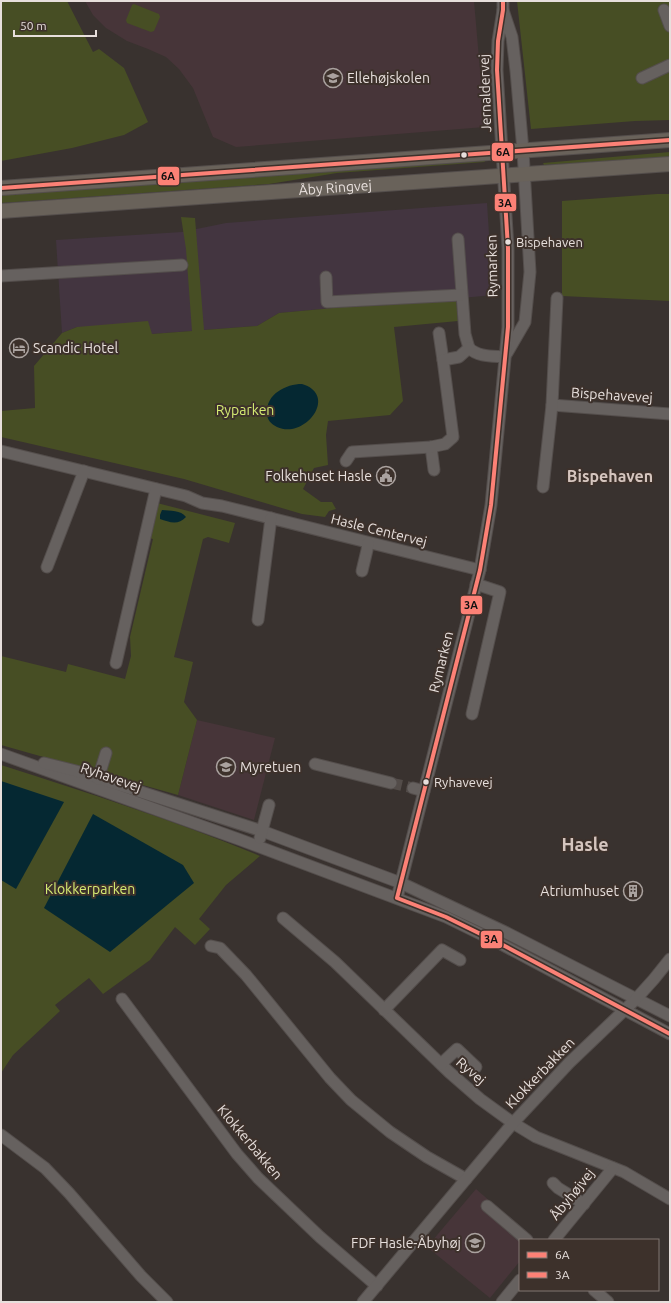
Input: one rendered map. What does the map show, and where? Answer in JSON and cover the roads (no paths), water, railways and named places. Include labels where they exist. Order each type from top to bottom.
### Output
[{"type":"main road","name":"Åby Ringvej","points":[[1,188],[670,140]]},
{"type":"main road","name":"Åby Ringvej","points":[[1,211],[670,164]]},
{"type":"street","name":"Jernaldervej","points":[[503,6],[512,38],[525,173]]},
{"type":"street","name":"Jernaldervej","points":[[503,6],[498,41],[497,70],[504,175]]},
{"type":"street","points":[[665,6],[670,26]]},
{"type":"street","points":[[642,78],[670,65]]},
{"type":"street","name":"Rymarken","points":[[504,357],[525,322],[526,316],[530,269],[525,173]]},
{"type":"street","name":"Rymarken","points":[[397,898],[480,570],[491,505],[508,327],[508,248],[504,175]]},
{"type":"street","points":[[458,239],[465,334],[469,348],[473,352],[482,355],[504,357]]},
{"type":"street","points":[[1,276],[182,265]]},
{"type":"street","points":[[326,277],[327,302],[462,295]]},
{"type":"street","points":[[542,487],[552,405],[557,298]]},
{"type":"street","points":[[346,461],[352,452],[431,447],[445,444],[454,437],[439,333]]},
{"type":"street","points":[[443,360],[459,357],[469,348]]},
{"type":"street","name":"Bispehavevej","points":[[552,405],[670,414]]},
{"type":"street","points":[[431,447],[434,470]]},
{"type":"street","name":"Hasle Centervej","points":[[1,451],[186,496],[202,504],[222,506],[480,570]]},
{"type":"street","points":[[47,567],[84,471]]},
{"type":"street","points":[[116,664],[156,489]]},
{"type":"street","points":[[258,620],[271,518]]},
{"type":"street","points":[[362,571],[368,543]]},
{"type":"street","points":[[472,714],[500,592],[476,584]]},
{"type":"street","points":[[98,779],[106,753]]},
{"type":"street","name":"Ryhavevej","points":[[1,754],[64,768],[262,831],[401,883],[507,933],[670,1016]]},
{"type":"street","name":"Ryhavevej","points":[[1,754],[257,846],[446,917],[502,944],[670,1034]]},
{"type":"street","points":[[315,764],[392,783]]},
{"type":"street","points":[[413,788],[424,791]]},
{"type":"street","points":[[257,846],[269,805]]},
{"type":"street","name":"Ryvej","points":[[283,918],[335,962],[441,1064],[480,1099],[513,1123],[536,1137],[624,1172],[670,1199]]},
{"type":"street","points":[[211,946],[220,948],[246,975],[330,1078],[351,1100],[390,1132],[427,1157],[466,1179]]},
{"type":"street","points":[[384,1010],[442,950],[460,960]]},
{"type":"street","points":[[624,1010],[654,979],[670,959]]},
{"type":"street","name":"Klokkerbakken","points":[[122,999],[236,1154],[258,1178],[320,1237],[377,1286]]},
{"type":"street","name":"Klokkerbakken","points":[[363,1302],[513,1123],[569,1063],[624,1010]]},
{"type":"street","points":[[441,1064],[456,1049],[476,1067]]},
{"type":"street","points":[[1,1135],[20,1148],[50,1173],[103,1231],[141,1276],[167,1302]]},
{"type":"street","name":"Åbyhøjvej","points":[[555,1239],[613,1168]]},
{"type":"street","points":[[553,1183],[558,1188],[584,1204]]},
{"type":"street","points":[[487,1206],[526,1239]]},
{"type":"street","points":[[502,1302],[519,1281]]},
{"type":"street","points":[[595,1291],[608,1302]]},
{"type":"water","points":[[296,384],[302,384],[313,390],[318,397],[318,406],[314,414],[307,422],[298,427],[288,429],[273,425],[267,415],[268,406],[273,395],[284,388]]},
{"type":"water","points":[[162,510],[178,512],[186,517],[180,522],[160,519]]},
{"type":"water","points":[[1,781],[64,802],[16,889],[1,880]]},
{"type":"water","points":[[93,814],[183,865],[194,883],[110,952],[44,908]]},
{"type":"tunnel","points":[[391,783],[413,788]]},
{"type":"place","name":"Ellehøjskolen","points":[[333,78]]},
{"type":"place","name":"Bispehaven","points":[[508,242]]},
{"type":"place","name":"Scandic Hotel","points":[[19,348]]},
{"type":"place","name":"Folkehuset Hasle","points":[[386,476]]},
{"type":"place","name":"Myretuen","points":[[226,767]]},
{"type":"place","name":"Ryhavevej","points":[[426,782]]},
{"type":"place","name":"Atriumhuset","points":[[633,891]]},
{"type":"place","name":"FDF Hasle-Åbyhøj","points":[[475,1243]]},
{"type":"district","name":"Bispehaven","points":[[610,476]]},
{"type":"district","name":"Hasle","points":[[585,845]]},
{"type":"park label","name":"Ryparken","points":[[245,410]]},
{"type":"park label","name":"Klokkerparken","points":[[90,889]]}]
